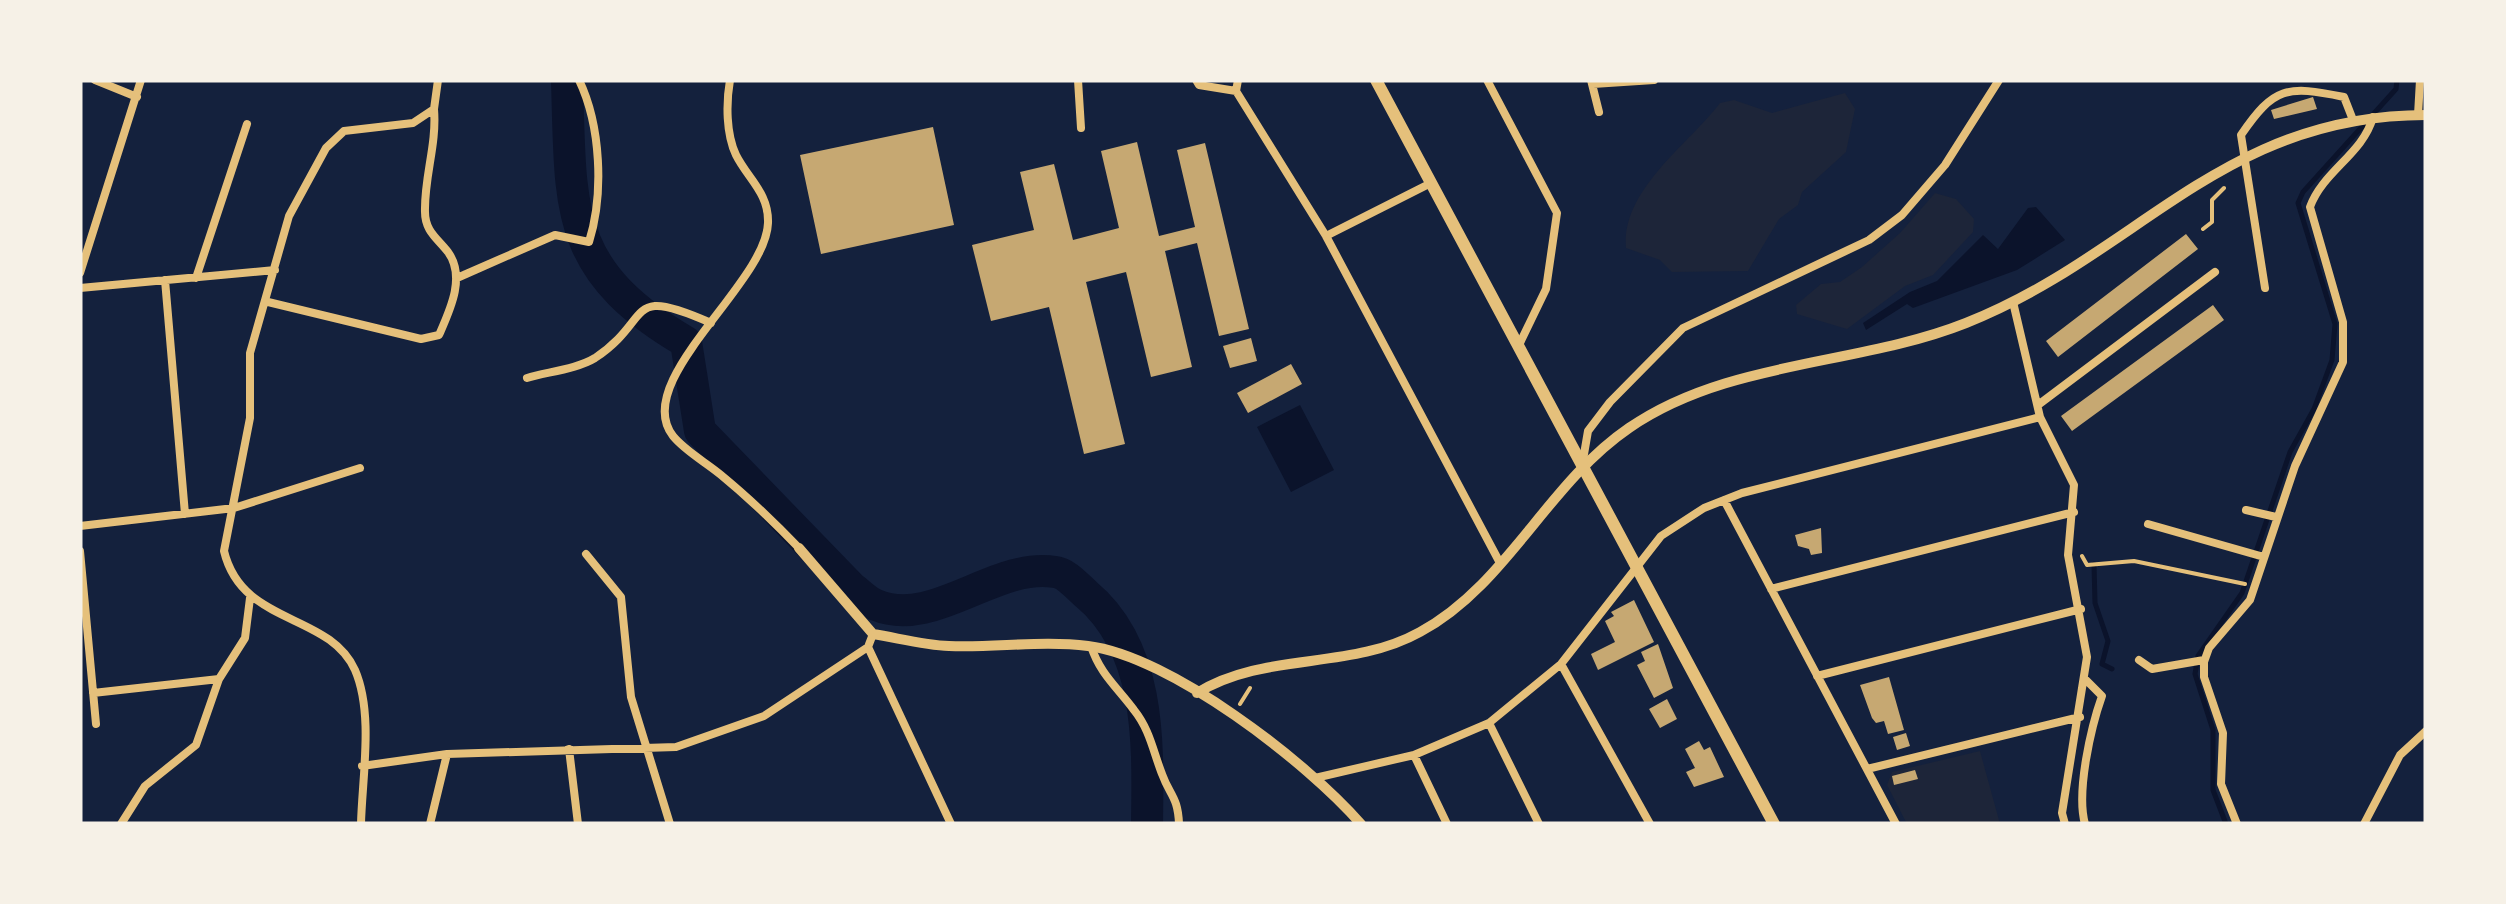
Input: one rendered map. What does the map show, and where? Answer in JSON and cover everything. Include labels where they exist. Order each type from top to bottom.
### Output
[{"type":"main road","points":[[1376,80],[1774,824]]},
{"type":"street","points":[[96,80],[137,97]]},
{"type":"street","points":[[80,272],[141,80]]},
{"type":"street","points":[[268,302],[421,339],[439,335],[457,278],[450,256],[428,230],[425,211],[435,144],[438,80]]},
{"type":"street","points":[[457,278],[556,235],[589,242],[597,218],[594,136],[590,103],[580,80]]},
{"type":"street","points":[[730,80],[726,103],[736,154],[762,191],[768,222],[762,248],[676,372],[663,407],[672,435],[752,500],[800,548],[873,634],[947,646],[1091,646],[1139,659],[1197,693],[1315,778],[1362,824]]},
{"type":"street","points":[[1078,80],[1081,128]]},
{"type":"street","points":[[1196,80],[1199,85],[1236,91]]},
{"type":"street","points":[[1238,80],[1236,91],[1326,236],[1500,564]]},
{"type":"street","points":[[1487,80],[1557,212],[1546,289],[1519,345]]},
{"type":"street","points":[[1599,112],[1592,82],[1654,80]]},
{"type":"street","points":[[1582,465],[1588,431],[1684,328],[1869,240],[1902,215],[1945,165],[1999,80]]},
{"type":"street","points":[[1197,693],[1221,678],[1254,668],[1378,651],[1453,613],[1500,564],[1582,465],[1631,426],[1678,401],[1726,384],[1963,324],[2057,279],[2198,181],[2241,158],[2317,128],[2373,117],[2422,115],[2420,80]]},
{"type":"street","points":[[2265,288],[2241,158],[2241,135],[2264,101],[2280,93],[2318,92],[2344,97],[2353,120]]},
{"type":"street","points":[[361,824],[364,720],[356,673],[342,648],[250,598],[229,571],[224,551],[250,418],[250,352],[268,302],[289,216],[326,148],[344,131],[413,123],[434,109]]},
{"type":"street","points":[[2237,824],[2221,784],[2223,733],[2204,677],[2204,660],[2250,600],[2275,516],[2344,362],[2343,322],[2310,207],[2319,187],[2363,141],[2373,117]]},
{"type":"street","points":[[196,278],[247,124]]},
{"type":"street","points":[[1326,236],[1432,184]]},
{"type":"street","points":[[80,288],[276,270]]},
{"type":"street","points":[[2038,405],[2215,272]]},
{"type":"street","points":[[165,280],[185,514]]},
{"type":"street","points":[[2013,302],[2040,417],[2074,485],[2068,554],[2080,609],[2086,680],[2062,812],[2065,824]]},
{"type":"street","points":[[526,378],[591,361],[614,344],[647,304],[669,304],[711,322]]},
{"type":"street","points":[[1315,778],[1414,754],[1489,722],[1561,664],[1661,536],[1704,508],[2040,417]]},
{"type":"street","points":[[80,526],[234,508],[360,468]]},
{"type":"street","points":[[1724,500],[1896,824]]},
{"type":"street","points":[[2251,511],[2275,516]]},
{"type":"street","points":[[1771,589],[2074,512]]},
{"type":"street","points":[[2148,524],[2263,556]]},
{"type":"street","points":[[80,551],[84,648],[96,724]]},
{"type":"street","points":[[586,554],[621,596],[631,697],[670,824]]},
{"type":"street","points":[[121,824],[145,786],[196,745],[219,679],[245,638],[250,598]]},
{"type":"street","points":[[1817,676],[2080,609]]},
{"type":"street","points":[[362,766],[446,754],[676,747],[764,716],[868,647],[873,634]]},
{"type":"street","points":[[1091,646],[1100,671],[1135,710],[1156,746],[1162,775],[1178,800],[1179,824]]},
{"type":"street","points":[[868,647],[951,824]]},
{"type":"street","points":[[2140,660],[2152,669],[2204,660]]},
{"type":"street","points":[[1561,664],[1650,824]]},
{"type":"street","points":[[93,693],[219,679]]},
{"type":"street","points":[[2085,824],[2082,812],[2090,742],[2102,696],[2086,680]]},
{"type":"street","points":[[1867,769],[2080,717]]},
{"type":"street","points":[[1489,722],[1540,824]]},
{"type":"street","points":[[2364,824],[2400,754],[2426,731]]},
{"type":"street","points":[[569,749],[578,824]]},
{"type":"street","points":[[430,824],[446,754]]},
{"type":"street","points":[[1414,754],[1446,824]]},
{"type":"path","points":[[2202,229],[2212,222],[2212,200],[2229,182]]},
{"type":"path","points":[[2087,565],[2134,561],[2235,582]]},
{"type":"shaded area","points":[[1845,93],[1855,109],[1846,152],[1802,192],[1798,205],[1779,219],[1748,271],[1672,272],[1660,260],[1626,248],[1627,227],[1645,187],[1720,103],[1734,100],[1772,113]]},
{"type":"shaded area","points":[[1935,193],[1956,199],[1974,219],[1973,232],[1933,275],[1905,286],[1847,329],[1797,314],[1796,305],[1821,284],[1840,282],[1862,267],[1900,233]]},
{"type":"shaded area","points":[[2036,207],[2065,240],[2017,270],[1913,308],[1907,304],[1866,330],[1863,323],[1910,292],[1937,281],[1983,235],[1998,249],[2028,208]]},
{"type":"shaded area","points":[[1300,405],[1334,470],[1291,492],[1257,427]]},
{"type":"shaded area","points":[[1980,751],[2000,824],[1907,824],[1887,785],[1892,772]]},
{"type":"building","points":[[2313,97],[2317,109],[2274,119],[2271,110]]},
{"type":"building","points":[[933,127],[954,225],[821,254],[800,155]]},
{"type":"building","points":[[1137,142],[1159,236],[1195,227],[1177,150],[1205,143],[1249,329],[1219,336],[1197,243],[1165,251],[1192,367],[1151,377],[1126,272],[1086,282],[1125,444],[1084,454],[1049,307],[991,321],[972,245],[1034,230],[1020,172],[1054,164],[1073,240],[1119,228],[1101,151]]},
{"type":"building","points":[[2186,234],[2198,249],[2058,357],[2046,341]]},
{"type":"building","points":[[2213,305],[2224,320],[2072,431],[2061,416]]},
{"type":"building","points":[[1251,338],[1257,361],[1230,368],[1223,346]]},
{"type":"building","points":[[1291,364],[1302,384],[1248,413],[1237,393]]},
{"type":"building","points":[[1821,528],[1822,553],[1811,555],[1809,549],[1798,546],[1795,535]]},
{"type":"building","points":[[1634,600],[1654,642],[1598,670],[1591,654],[1615,642],[1605,621],[1614,616],[1611,612]]},
{"type":"building","points":[[1658,644],[1673,688],[1654,698],[1637,665],[1645,661],[1641,652]]},
{"type":"building","points":[[1889,677],[1904,730],[1888,734],[1884,721],[1876,723],[1872,718],[1860,685]]},
{"type":"building","points":[[1667,699],[1677,719],[1660,728],[1649,709]]},
{"type":"building","points":[[1906,733],[1910,746],[1897,750],[1893,737]]},
{"type":"building","points":[[1699,741],[1704,750],[1710,747],[1724,777],[1694,787],[1686,772],[1695,768],[1685,749]]},
{"type":"building","points":[[1915,770],[1918,779],[1894,785],[1892,776]]},
{"type":"waterway","points":[[567,80],[570,165],[582,232],[595,261],[616,289],[686,342],[700,431],[851,587],[876,605],[920,609],[1010,576],[1032,572],[1059,573],[1075,584],[1108,616],[1135,670],[1146,731],[1147,824]]},
{"type":"waterway","points":[[2226,824],[2213,790],[2213,730],[2195,674],[2198,656],[2242,593],[2290,452],[2314,409],[2332,360],[2335,324],[2298,203],[2303,192],[2396,89],[2397,80]]},
{"type":"waterway","points":[[2094,564],[2095,603],[2108,641],[2102,664],[2112,669]]}]
